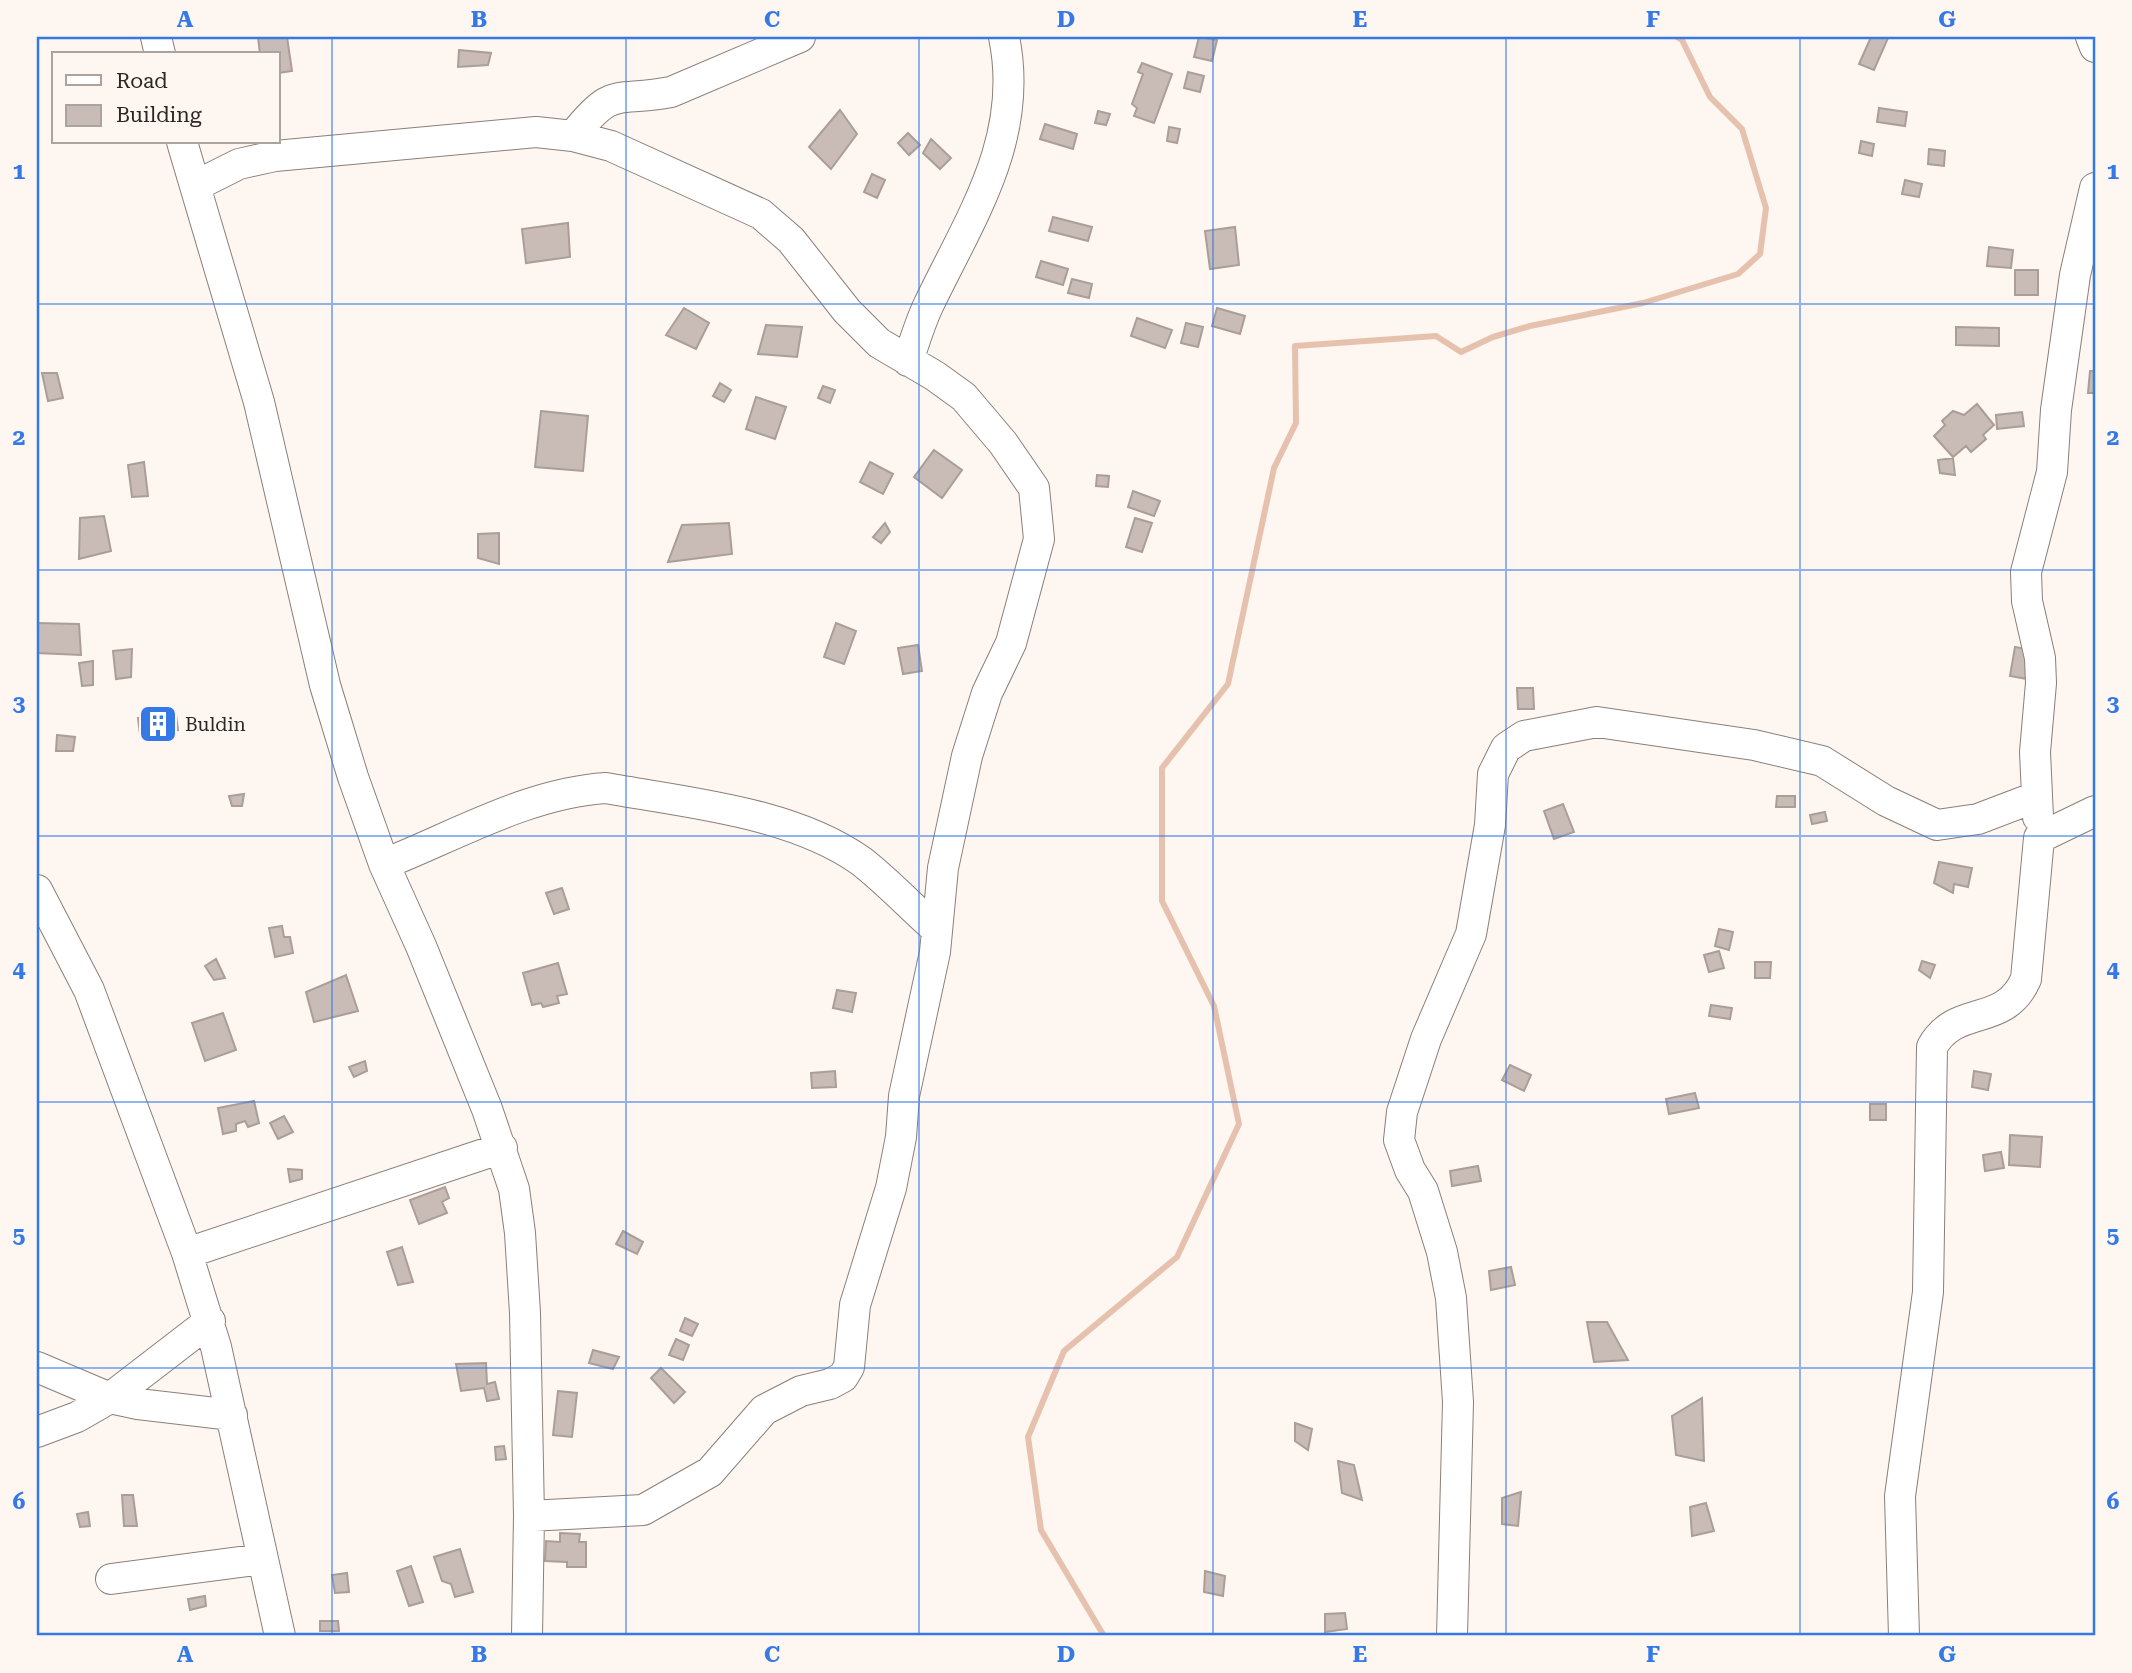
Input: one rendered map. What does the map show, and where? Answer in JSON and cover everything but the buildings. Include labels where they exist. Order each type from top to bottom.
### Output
[{"type":"street","points":[[573,136],[596,106],[608,100],[620,95],[649,96],[671,92],[800,37]]},
{"type":"street","points":[[908,361],[927,308],[988,189],[1008,115],[1008,57],[1004,37]]},
{"type":"street","points":[[2091,37],[2095,47]]},
{"type":"street","points":[[195,186],[239,164],[267,157],[536,132],[573,136],[611,146],[761,214],[790,240],[847,311],[879,343],[935,376],[964,397],[1003,443],[1034,488],[1039,514],[1039,539],[1024,604],[1011,643],[987,693],[967,756],[943,867],[935,953],[904,1096],[901,1138],[891,1188],[855,1305],[849,1367],[843,1377],[781,1399],[764,1410],[710,1472],[643,1510],[529,1516]]},
{"type":"street","points":[[183,144],[259,402],[326,685],[384,864],[435,979],[502,1148],[514,1189],[520,1233],[526,1348],[529,1516],[527,1636]]},
{"type":"street","points":[[1904,1636],[1900,1496],[1928,1292],[1932,1047],[1948,1026],[2008,1006],[2020,993],[2026,979],[2039,838],[2035,752],[2041,683],[2040,658],[2027,601],[2026,572],[2052,472],[2056,410],[2093,202]]},
{"type":"street","points":[[1452,1636],[1458,1402],[1451,1298],[1442,1252],[1423,1191],[1410,1170],[1399,1140],[1402,1112],[1426,1039],[1471,934],[1490,825],[1493,774],[1506,748],[1524,736],[1597,722],[1754,746],[1822,761],[1886,801],[1937,825],[1978,819],[2036,797]]},
{"type":"street","points":[[384,864],[513,810],[586,789],[606,788],[759,815],[822,839],[861,862],[936,929]]},
{"type":"street","points":[[2039,838],[2095,811]]},
{"type":"street","points":[[38,894],[89,990],[187,1253],[209,1321],[232,1415],[280,1636]]},
{"type":"street","points":[[187,1253],[502,1148]]},
{"type":"street","points":[[37,1432],[76,1417],[110,1398],[209,1321]]},
{"type":"street","points":[[37,1367],[110,1398],[232,1415]]},
{"type":"street","points":[[111,1578],[262,1559]]},
{"type":"waterway","points":[[1104,1636],[1041,1530],[1028,1437],[1064,1351],[1177,1257],[1239,1124],[1214,1006],[1162,901],[1162,768],[1228,684],[1274,468],[1296,423],[1295,346],[1436,336],[1461,352],[1493,337],[1530,326],[1643,303],[1738,274],[1760,254],[1766,208],[1742,129],[1710,97],[1682,40],[1677,37]]},
{"type":"place","name":"Buldin","points":[[158,724]]}]
